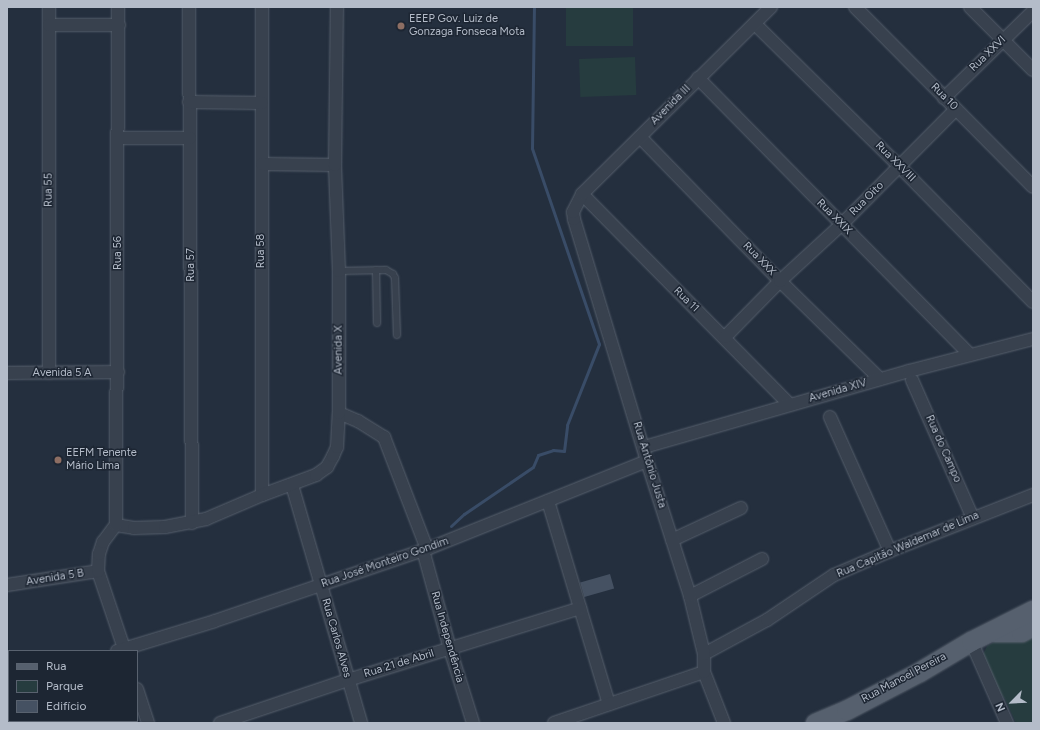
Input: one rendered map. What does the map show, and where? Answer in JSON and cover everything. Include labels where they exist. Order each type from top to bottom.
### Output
[{"type":"main road","name":"Rua Manoel Pereira","points":[[815,723],[846,710],[1033,610]]},
{"type":"main road","name":"Rua Manoel Pereira","points":[[992,632],[1021,632],[1033,626]]},
{"type":"street","name":"Rua 55","points":[[49,7],[49,373]]},
{"type":"street","name":"Rua 56","points":[[116,525],[118,372],[118,7]]},
{"type":"street","name":"Rua 57","points":[[190,7],[189,102],[192,523]]},
{"type":"street","name":"Rua 58","points":[[262,7],[262,495]]},
{"type":"street","name":"Avenida X","points":[[116,525],[134,528],[158,527],[192,523],[223,513],[262,495],[316,475],[327,467],[337,447],[339,413],[339,271],[335,165],[337,7]]},
{"type":"street","name":"Avenida III","points":[[575,206],[582,194],[698,78],[772,7]]},
{"type":"street","name":"Rua 10","points":[[855,7],[1033,187]]},
{"type":"street","points":[[970,7],[1033,70]]},
{"type":"street","name":"Rua XXVI","points":[[944,98],[1033,11]]},
{"type":"street","name":"Rua XXVIII","points":[[755,24],[899,166],[1033,302]]},
{"type":"street","points":[[49,25],[119,25]]},
{"type":"street","name":"Rua XXIX","points":[[698,78],[970,355]]},
{"type":"street","points":[[189,102],[262,103]]},
{"type":"street","name":"Rua Oito","points":[[725,337],[780,281],[841,225],[956,109]]},
{"type":"street","name":"Rua XXX","points":[[640,137],[780,281],[880,379]]},
{"type":"street","points":[[118,138],[190,138]]},
{"type":"street","points":[[262,164],[335,165]]},
{"type":"street","name":"Rua 11","points":[[582,194],[647,261],[725,337],[790,405]]},
{"type":"street","name":"Rua Antônio Justa","points":[[575,206],[574,219],[647,461],[690,596],[704,654],[704,672],[724,723]]},
{"type":"street","name":"Avenida XIV","points":[[644,447],[880,379],[1033,339]]},
{"type":"street","name":"Avenida 5 A","points":[[7,373],[118,372]]},
{"type":"street","name":"Rua do Campo","points":[[912,380],[973,518]]},
{"type":"street","name":"Rua Independência","points":[[339,413],[358,421],[384,437],[425,550],[450,648],[473,723]]},
{"type":"street","points":[[830,417],[890,551]]},
{"type":"street","name":"Rua José Monteiro Gondim","points":[[122,650],[215,621],[425,550],[548,502],[647,461]]},
{"type":"street","name":"Rua Carlos Alves","points":[[292,484],[361,723]]},
{"type":"street","name":"Rua Capitão Waldemar de Lima","points":[[704,654],[767,620],[834,575],[890,551],[1033,495]]},
{"type":"street","points":[[548,502],[609,704]]},
{"type":"street","points":[[672,540],[742,508]]},
{"type":"street","name":"Avenida 5 B","points":[[7,585],[98,570],[99,554],[103,542],[116,525]]},
{"type":"street","points":[[690,596],[762,559]]},
{"type":"street","points":[[98,570],[122,650]]},
{"type":"street","name":"Rua 21 de Abril","points":[[220,723],[348,680],[580,608]]},
{"type":"street","points":[[971,642],[1007,723]]},
{"type":"street","points":[[554,723],[704,672]]},
{"type":"street","points":[[138,691],[148,723]]},
{"type":"lane","points":[[376,270],[377,323]]},
{"type":"lane","points":[[339,271],[390,271],[396,278],[396,336]]},
{"type":"green space","points":[[566,7],[633,7],[633,46],[566,46]]},
{"type":"green space","points":[[635,57],[636,95],[580,97],[579,59]]},
{"type":"green space","points":[[1033,628],[1033,723],[1016,723],[1005,699],[995,687],[983,655],[987,646],[1006,636]]},
{"type":"building","points":[[610,574],[614,588],[584,597],[580,583]]},
{"type":"waterway","points":[[451,526],[464,514],[533,467],[538,455],[553,450],[564,451],[567,425],[599,344],[532,148],[534,7]]},
{"type":"place","name":"EEEP Gov. Luiz de Gonzaga Fonseca Mota","points":[[401,26]]},
{"type":"place","name":"EEFM Tenente Mário Lima","points":[[58,460]]}]
